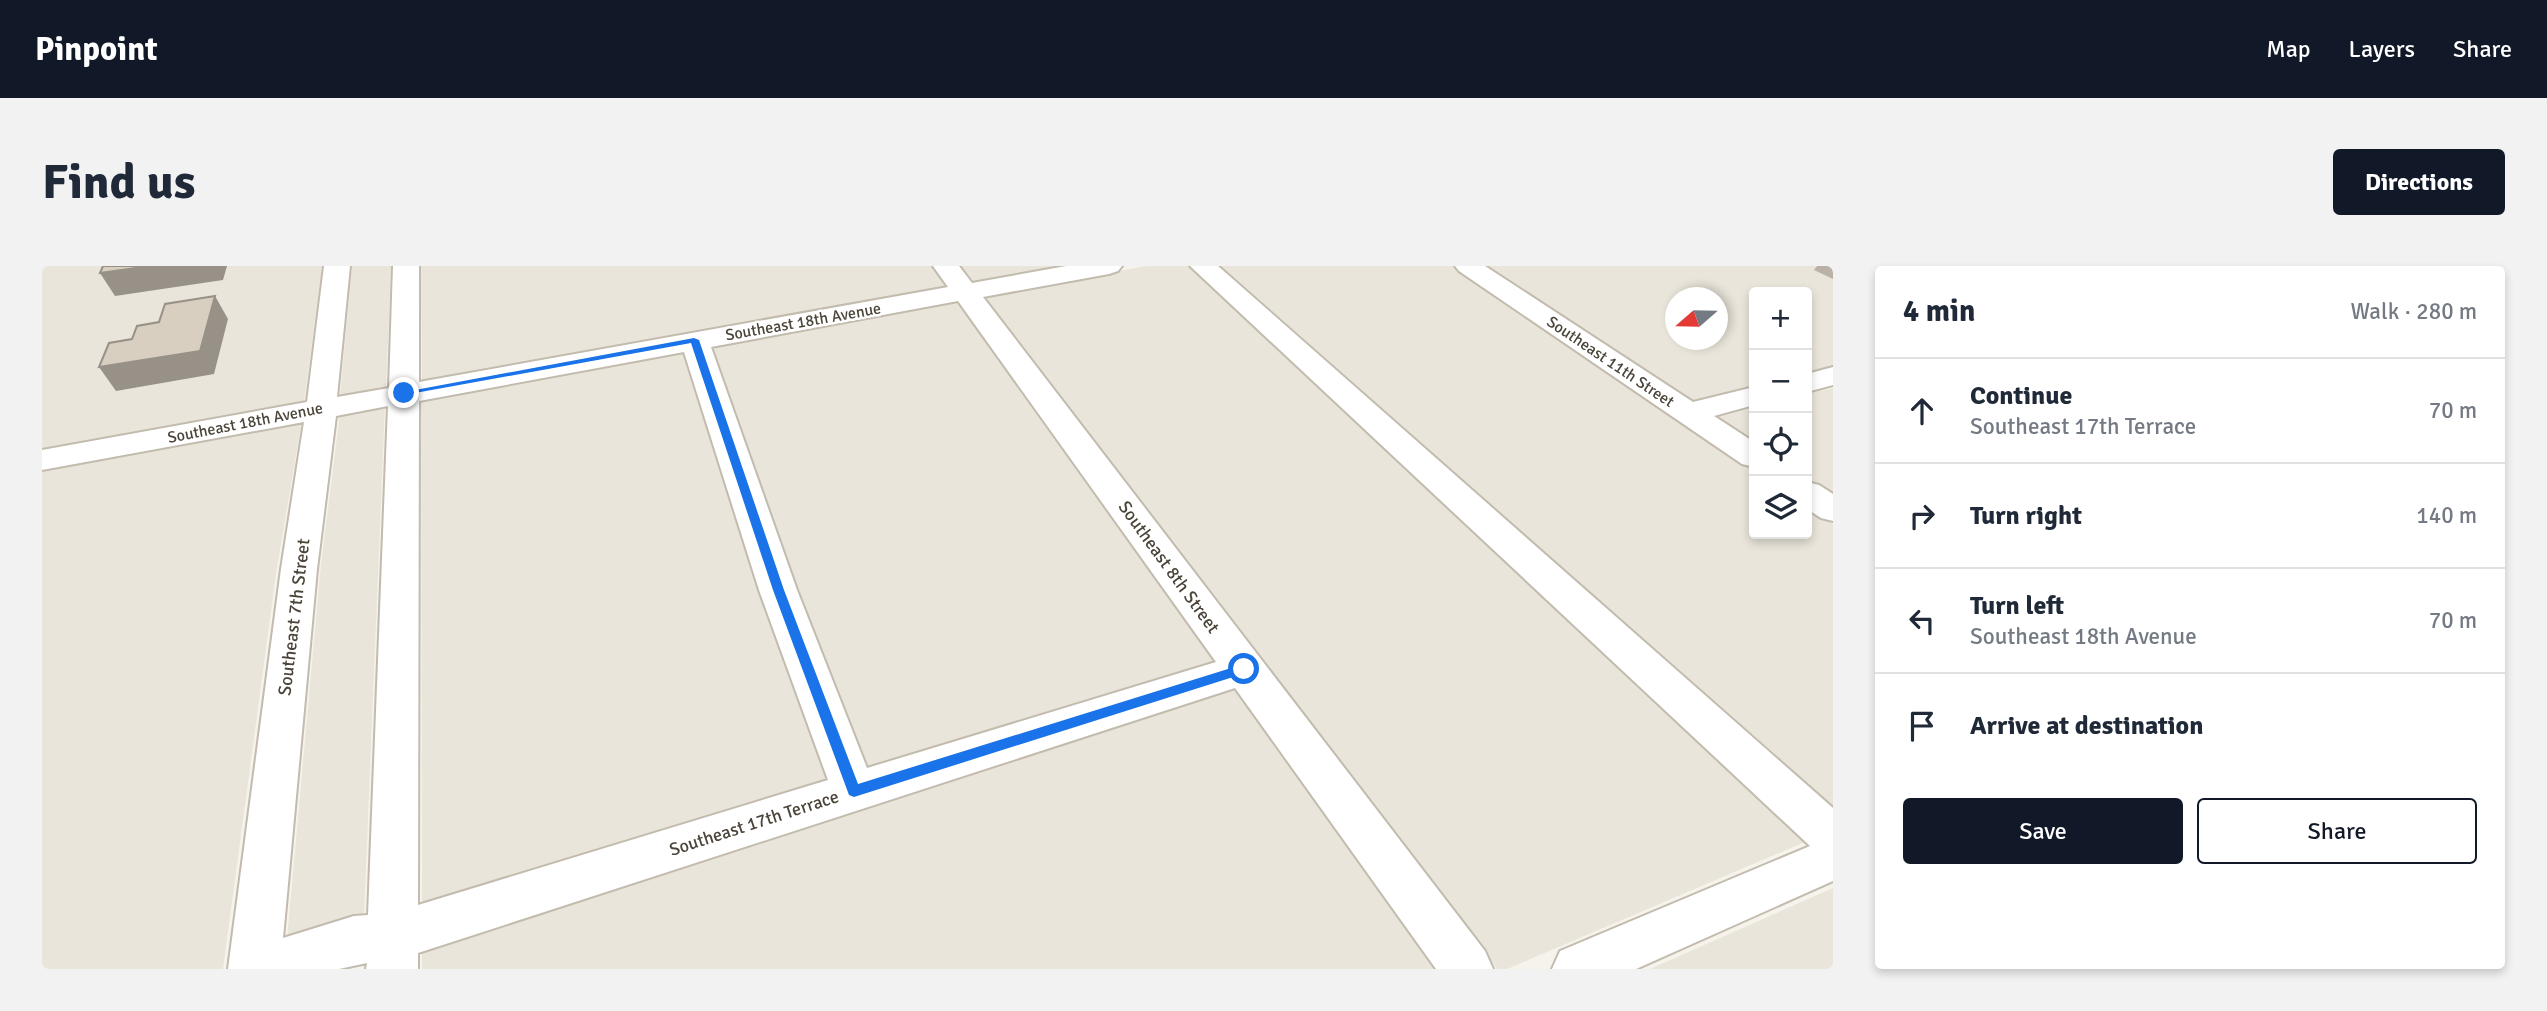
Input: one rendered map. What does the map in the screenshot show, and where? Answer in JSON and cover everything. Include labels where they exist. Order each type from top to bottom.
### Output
[{"type":"street","name":"Southeast 7th Street","points":[[254,969],[299,569],[322,408],[322,386],[337,266]]},
{"type":"street","points":[[392,953],[406,266]]},
{"type":"street","name":"Southeast 18th Avenue","points":[[42,460],[694,340],[956,279],[1109,266]]},
{"type":"street","points":[[1203,266],[1833,837]]},
{"type":"street","name":"Southeast 11th Street","points":[[1468,266],[1749,454]]},
{"type":"street","name":"Southeast 8th Street","points":[[956,279],[1467,969]]},
{"type":"street","points":[[694,340],[778,590],[854,791]]},
{"type":"street","points":[[1812,382],[1833,376]]},
{"type":"street","points":[[1689,413],[1749,397]]},
{"type":"street","points":[[1812,496],[1833,510]]},
{"type":"street","name":"Southeast 17th Terrace","points":[[262,969],[354,940],[392,953],[854,791],[1244,669]]},
{"type":"street","points":[[1578,969],[1833,858]]},
{"type":"shaded area","points":[[42,266],[322,266],[304,403],[42,452]]},
{"type":"shaded area","points":[[352,266],[391,266],[386,388],[340,396]]},
{"type":"shaded area","points":[[421,266],[931,266],[947,288],[422,382]]},
{"type":"shaded area","points":[[961,266],[1072,266],[975,283]]},
{"type":"shaded area","points":[[1147,266],[1453,266],[1749,467],[1749,539],[1812,539],[1812,509],[1833,524],[1833,830],[1507,969],[1497,969],[984,295]]},
{"type":"shaded area","points":[[1483,266],[1833,266],[1833,366],[1812,371],[1812,287],[1749,287],[1749,386],[1690,401]]},
{"type":"shaded area","points":[[956,300],[1215,661],[422,907],[421,397]]},
{"type":"shaded area","points":[[1833,388],[1833,497],[1812,482],[1812,393]]},
{"type":"shaded area","points":[[385,404],[364,917],[287,939],[321,564],[340,413]]},
{"type":"shaded area","points":[[1749,409],[1749,441],[1715,418]]},
{"type":"shaded area","points":[[302,420],[276,574],[223,969],[42,969],[42,469]]},
{"type":"shaded area","points":[[1236,689],[1437,969],[422,969],[422,950]]},
{"type":"shaded area","points":[[1833,888],[1833,969],[1650,969]]},
{"type":"building","points":[[103,266],[150,266],[100,273]]},
{"type":"building","points":[[215,296],[200,351],[99,367],[109,343],[132,339],[137,326],[159,322],[165,304]]},
{"type":"route","points":[[404,393],[694,340],[778,590],[854,791],[1244,669]]}]
